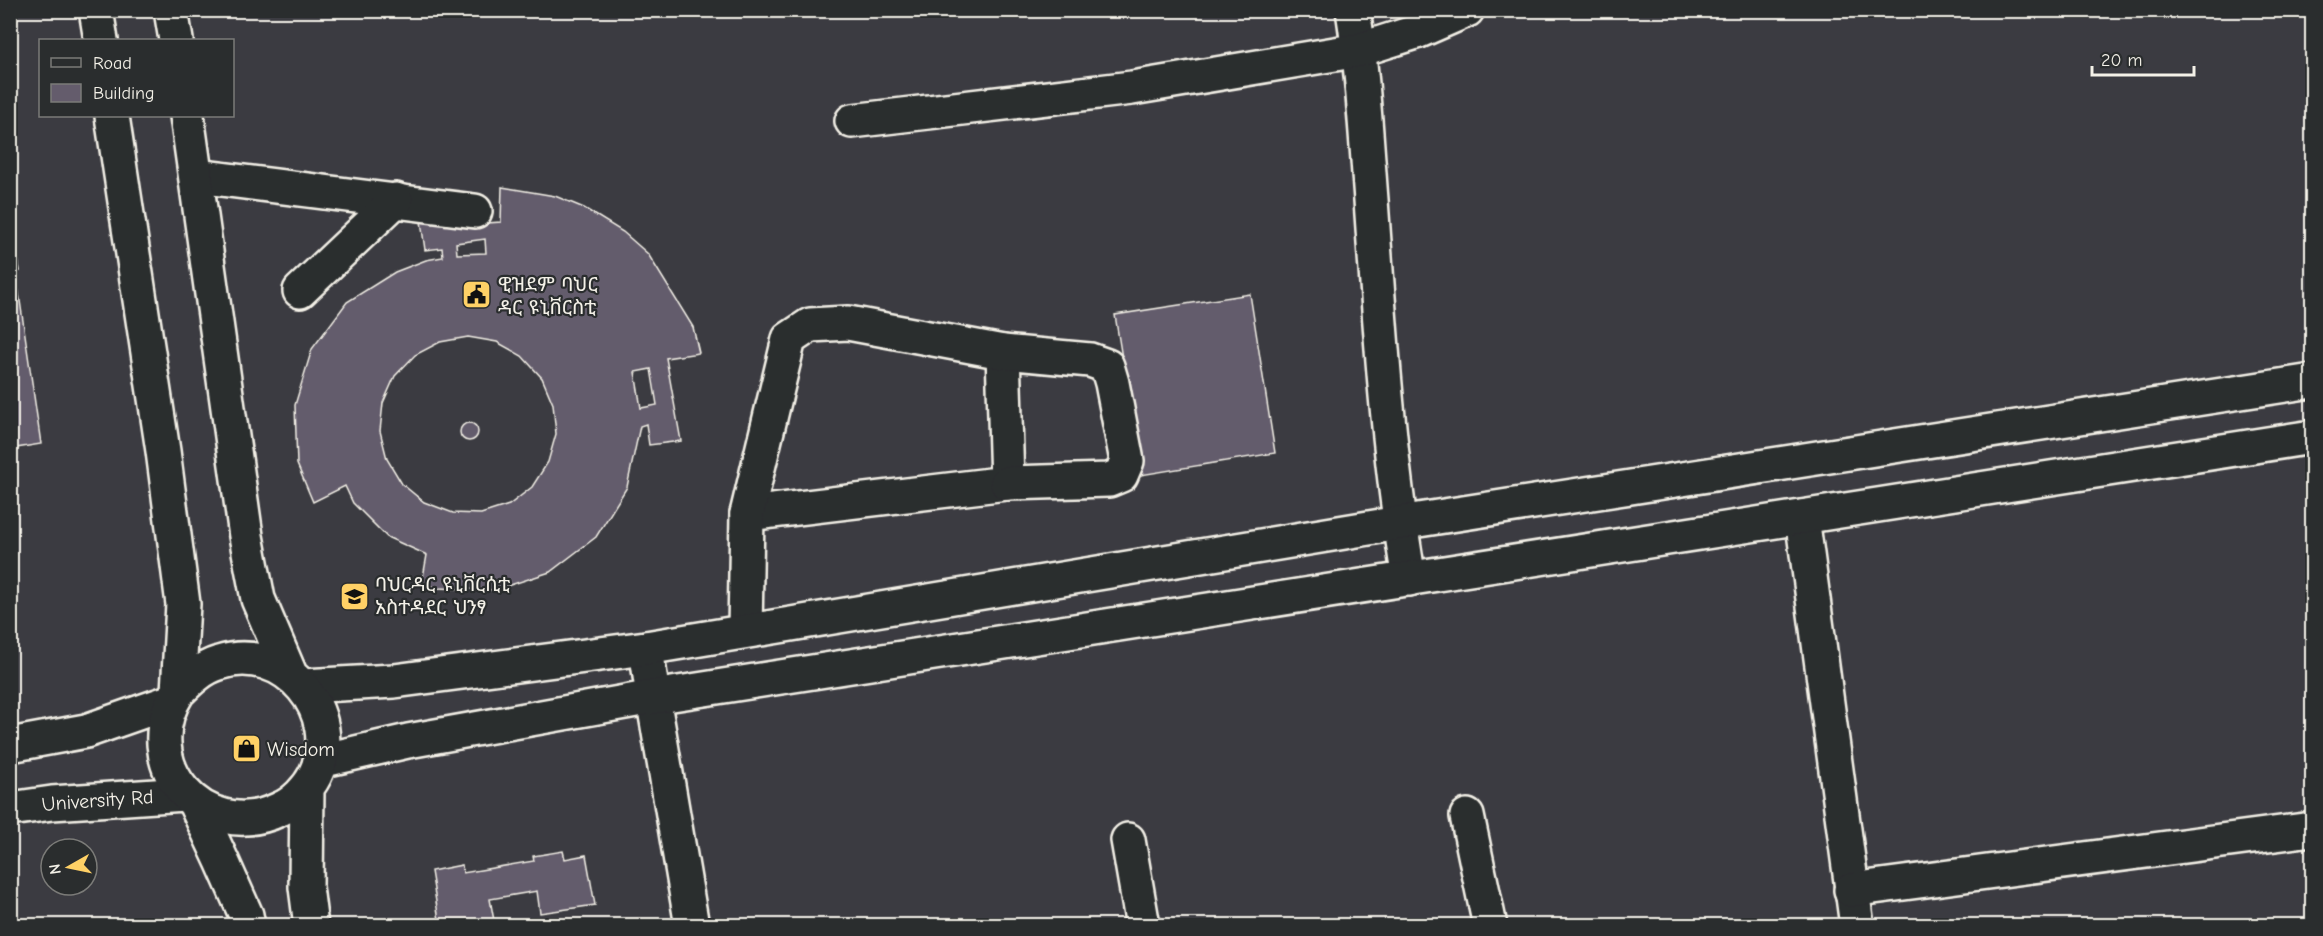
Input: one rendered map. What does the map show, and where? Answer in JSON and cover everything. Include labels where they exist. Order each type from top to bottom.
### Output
[{"type":"street","points":[[96,10],[100,39]]},
{"type":"street","points":[[171,10],[176,39]]},
{"type":"street","points":[[1353,10],[1359,50],[1376,270],[1400,523],[1409,579]]},
{"type":"street","points":[[852,121],[1132,88],[1359,50],[1419,31],[1467,10]]},
{"type":"street","points":[[112,117],[163,451],[183,604],[175,697],[165,724],[164,750],[171,773],[190,799],[241,904],[248,926]]},
{"type":"street","points":[[188,117],[246,536],[258,599],[296,680],[314,702],[321,721],[323,741],[314,774],[306,887],[311,926]]},
{"type":"street","points":[[197,177],[475,211]]},
{"type":"street","points":[[300,291],[396,200]]},
{"type":"street","points":[[745,632],[747,514],[789,339],[810,325],[848,323],[1003,352],[1090,360],[1107,366],[1127,461],[1121,475],[1109,480],[1007,483],[747,514]]},
{"type":"street","points":[[1003,352],[1007,483]]},
{"type":"street","points":[[10,745],[86,731],[175,697],[196,674],[218,663],[243,658],[267,663],[296,680],[394,681],[646,648],[1400,523],[2313,381]]},
{"type":"street","points":[[190,799],[217,815],[241,820],[266,816],[289,805],[314,774],[408,741],[652,698],[2313,437]]},
{"type":"street","points":[[1802,517],[1857,926]]},
{"type":"street","points":[[646,648],[652,698],[692,926]]},
{"type":"street","name":"University Rd","points":[[10,809],[52,803],[190,799]]},
{"type":"street","points":[[1467,816],[1490,926]]},
{"type":"street","points":[[1851,890],[2313,829]]},
{"type":"street","points":[[1128,840],[1143,926]]},
{"type":"building","points":[[502,187],[555,196],[584,208],[623,232],[648,254],[693,327],[699,353],[666,358],[681,441],[649,445],[646,424],[640,426],[627,487],[596,537],[550,572],[495,590],[437,588],[422,583],[427,555],[387,537],[353,503],[345,486],[313,502],[297,464],[295,405],[312,349],[347,302],[395,272],[426,260],[443,257],[442,248],[425,250],[421,221],[457,225],[501,222]],"holes":[[[485,239],[486,253],[457,254],[456,243]],[[468,337],[497,342],[522,356],[542,378],[553,404],[556,434],[548,462],[532,487],[509,505],[481,514],[453,513],[424,502],[402,484],[387,459],[380,431],[383,403],[395,376],[415,355],[440,342]],[[651,369],[657,405],[641,408],[635,372]]]},
{"type":"building","points":[[10,206],[20,271],[10,272]]},
{"type":"building","points":[[18,287],[41,444],[10,449],[10,288]]},
{"type":"building","points":[[1250,294],[1275,453],[1141,475],[1115,315]]},
{"type":"building","points":[[469,423],[475,426],[478,432],[475,438],[469,441],[463,438],[460,432],[463,426]]},
{"type":"building","points":[[563,851],[565,859],[586,855],[595,905],[540,913],[537,891],[490,899],[495,926],[440,926],[431,871],[462,865],[463,873],[534,861],[533,856]]},
{"type":"place","name":"ዊዝደም ባህር ዳር ዩኒቨርስቲ","points":[[477,295]]},
{"type":"place","name":"ባህርዳር ዩኒቨርሲቲ አስተዳደር ህንፃ","points":[[354,596]]},
{"type":"place","name":"Wisdom","points":[[246,749]]}]
